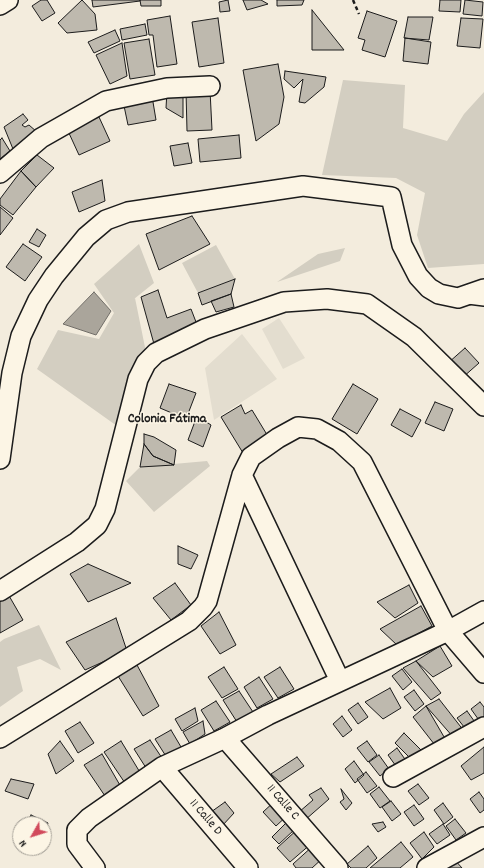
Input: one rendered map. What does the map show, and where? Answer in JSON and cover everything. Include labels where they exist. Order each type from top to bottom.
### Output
[{"type":"street","points":[[0,5],[8,0]]},
{"type":"street","points":[[0,173],[42,138],[106,101],[167,88],[210,86]]},
{"type":"street","points":[[0,459],[12,373],[21,336],[38,300],[54,276],[86,236],[106,220],[128,212],[303,186],[391,197],[402,245],[418,276],[429,288],[439,294],[458,298],[484,289]]},
{"type":"street","points":[[0,591],[77,542],[98,525],[105,509],[136,385],[146,363],[156,353],[205,329],[284,302],[327,299],[367,304],[414,337],[484,406]]},
{"type":"street","points":[[0,738],[189,620],[203,607],[207,601],[242,475],[251,457],[278,438],[298,427],[318,429],[339,441],[362,462],[448,631],[484,673]]},
{"type":"street","points":[[242,475],[340,682]]},
{"type":"street","points":[[95,868],[76,844],[77,830],[89,818],[162,768],[225,738],[268,715],[448,631],[484,611]]},
{"type":"street","points":[[393,777],[484,727]]},
{"type":"street","name":"11 Calle C","points":[[225,738],[338,868]]},
{"type":"street","name":"11 Calle D","points":[[162,768],[248,868]]},
{"type":"street","points":[[428,868],[484,837]]},
{"type":"lane","points":[[458,298],[484,301]]},
{"type":"path","points":[[353,0],[359,14]]},
{"type":"shaded area","points":[[343,80],[405,85],[403,128],[447,141],[464,114],[484,92],[484,264],[428,268],[417,235],[425,193],[396,178],[322,175]]},
{"type":"shaded area","points":[[139,244],[154,283],[135,298],[149,367],[117,426],[37,369],[58,330],[99,339],[114,313],[94,284]]},
{"type":"shaded area","points":[[216,245],[235,279],[198,293],[182,263]]},
{"type":"shaded area","points":[[345,248],[340,261],[277,282],[318,254]]},
{"type":"shaded area","points":[[94,292],[111,311],[96,335],[63,324]]},
{"type":"shaded area","points":[[279,318],[305,358],[283,369],[262,329]]},
{"type":"shaded area","points":[[242,334],[277,379],[214,420],[205,368]]},
{"type":"shaded area","points":[[207,461],[210,466],[154,512],[126,481],[140,467]]},
{"type":"shaded area","points":[[39,625],[61,670],[40,659],[17,667],[23,691],[0,707],[0,642]]},
{"type":"building","points":[[41,0],[47,0],[55,13],[42,21],[32,6]]},
{"type":"building","points":[[82,0],[95,14],[97,30],[67,33],[58,23]]},
{"type":"building","points":[[92,0],[140,0],[140,1],[93,7]]},
{"type":"building","points":[[140,0],[161,0],[161,6],[141,6]]},
{"type":"building","points":[[228,0],[230,11],[220,12],[219,2]]},
{"type":"building","points":[[243,0],[261,0],[268,4],[247,10]]},
{"type":"building","points":[[277,0],[304,0],[302,5],[277,6]]},
{"type":"building","points":[[440,0],[461,0],[460,12],[439,11]]},
{"type":"building","points":[[465,0],[483,2],[482,16],[463,14]]},
{"type":"building","points":[[312,10],[344,50],[312,50]]},
{"type":"building","points":[[367,11],[397,21],[385,57],[362,50],[365,40],[358,38]]},
{"type":"building","points":[[170,16],[177,64],[157,67],[153,35],[149,35],[147,20]]},
{"type":"building","points":[[408,17],[433,17],[429,40],[404,38]]},
{"type":"building","points":[[218,18],[224,63],[199,67],[192,22]]},
{"type":"building","points":[[461,18],[483,19],[480,48],[457,46]]},
{"type":"building","points":[[145,24],[147,35],[122,40],[120,29]]},
{"type":"building","points":[[115,30],[120,41],[94,53],[88,42]]},
{"type":"building","points":[[405,38],[431,42],[428,64],[403,61]]},
{"type":"building","points":[[149,39],[155,75],[130,79],[124,43]]},
{"type":"building","points":[[122,43],[127,76],[110,84],[96,55]]},
{"type":"building","points":[[278,64],[284,97],[279,124],[256,141],[243,70]]},
{"type":"building","points":[[285,71],[326,77],[324,87],[305,103],[299,102],[303,79],[294,88],[284,79]]},
{"type":"building","points":[[210,90],[212,130],[187,131],[186,91]]},
{"type":"building","points":[[167,91],[183,96],[183,118],[166,108]]},
{"type":"building","points":[[152,96],[156,120],[128,125],[123,101]]},
{"type":"building","points":[[23,114],[28,120],[22,125],[25,127],[29,125],[37,132],[13,149],[4,127]]},
{"type":"building","points":[[99,117],[110,141],[79,155],[68,131]]},
{"type":"building","points":[[239,135],[241,158],[200,162],[198,139]]},
{"type":"building","points":[[2,138],[10,151],[0,159],[0,140]]},
{"type":"building","points":[[188,143],[192,163],[174,166],[170,146]]},
{"type":"building","points":[[37,155],[54,168],[36,187],[21,171]]},
{"type":"building","points":[[21,171],[36,187],[13,215],[0,205],[0,199]]},
{"type":"building","points":[[102,180],[105,201],[79,212],[72,192]]},
{"type":"building","points":[[0,207],[13,218],[0,235]]},
{"type":"building","points":[[192,216],[210,244],[159,270],[146,234]]},
{"type":"building","points":[[37,229],[46,235],[39,247],[29,242]]},
{"type":"building","points":[[23,244],[42,257],[25,281],[6,267]]},
{"type":"building","points":[[235,279],[231,294],[202,305],[198,293]]},
{"type":"building","points":[[158,290],[167,318],[191,309],[196,322],[161,348],[154,344],[141,297]]},
{"type":"building","points":[[231,294],[234,307],[216,312],[211,301]]},
{"type":"building","points":[[465,348],[479,363],[462,378],[448,363]]},
{"type":"building","points":[[169,384],[196,393],[186,419],[160,408]]},
{"type":"building","points":[[353,384],[378,399],[357,434],[332,419]]},
{"type":"building","points":[[435,402],[453,409],[444,431],[425,423]]},
{"type":"building","points":[[241,405],[245,414],[252,410],[269,438],[243,453],[221,417]]},
{"type":"building","points":[[400,409],[421,420],[412,437],[391,425]]},
{"type":"building","points":[[197,416],[211,425],[203,447],[188,440]]},
{"type":"building","points":[[144,434],[154,437],[176,450],[174,465],[153,456],[144,444]]},
{"type":"building","points":[[144,444],[153,456],[174,465],[140,467]]},
{"type":"building","points":[[178,546],[198,555],[191,569],[178,564]]},
{"type":"building","points":[[88,564],[131,583],[88,602],[70,574]]},
{"type":"building","points":[[175,583],[191,605],[171,620],[153,598]]},
{"type":"building","points":[[409,585],[418,603],[395,618],[377,602]]},
{"type":"building","points":[[8,594],[23,620],[0,633],[0,599]]},
{"type":"building","points":[[421,606],[432,626],[397,645],[380,629]]},
{"type":"building","points":[[219,612],[236,645],[220,654],[201,626]]},
{"type":"building","points":[[116,618],[127,651],[85,670],[66,642]]},
{"type":"building","points":[[440,646],[452,666],[433,677],[416,661]]},
{"type":"building","points":[[416,661],[441,693],[431,700],[403,668]]},
{"type":"building","points":[[137,665],[159,706],[143,716],[118,676]]},
{"type":"building","points":[[224,667],[238,689],[222,698],[208,677]]},
{"type":"building","points":[[280,667],[294,689],[278,698],[264,677]]},
{"type":"building","points":[[402,669],[412,682],[403,690],[392,676]]},
{"type":"building","points":[[259,677],[273,699],[257,708],[244,687]]},
{"type":"building","points":[[390,688],[401,708],[383,719],[365,702]]},
{"type":"building","points":[[414,690],[424,704],[415,711],[404,697]]},
{"type":"building","points":[[239,691],[253,712],[237,722],[223,700]]},
{"type":"building","points":[[439,699],[464,731],[454,738],[426,706]]},
{"type":"building","points":[[216,701],[230,722],[214,731],[201,710]]},
{"type":"building","points":[[480,702],[484,707],[484,721],[481,723],[471,709]]},
{"type":"building","points":[[358,703],[368,717],[358,724],[348,710]]},
{"type":"building","points":[[426,706],[447,742],[438,749],[413,717]]},
{"type":"building","points":[[195,708],[198,721],[182,731],[175,719]]},
{"type":"building","points":[[467,711],[477,725],[468,732],[457,718]]},
{"type":"building","points":[[342,716],[352,730],[343,737],[333,724]]},
{"type":"building","points":[[203,721],[205,734],[190,744],[183,732]]},
{"type":"building","points":[[80,722],[94,743],[78,753],[65,731]]},
{"type":"building","points":[[171,730],[184,752],[169,761],[155,739]]},
{"type":"building","points":[[404,733],[425,754],[416,764],[395,743]]},
{"type":"building","points":[[150,740],[164,761],[148,771],[134,749]]},
{"type":"building","points":[[60,741],[74,761],[56,774],[48,754]]},
{"type":"building","points":[[121,741],[141,774],[125,783],[104,752]]},
{"type":"building","points":[[367,741],[377,755],[368,762],[357,748]]},
{"type":"building","points":[[484,747],[484,773],[471,780],[461,766]]},
{"type":"building","points":[[397,748],[407,762],[398,769],[388,755]]},
{"type":"building","points":[[102,754],[121,787],[105,796],[84,765]]},
{"type":"building","points":[[379,755],[389,769],[380,776],[369,762]]},
{"type":"building","points":[[297,757],[304,766],[280,782],[271,774]]},
{"type":"building","points":[[354,761],[364,775],[355,783],[345,769]]},
{"type":"building","points":[[366,772],[377,786],[367,793],[357,779]]},
{"type":"building","points":[[11,779],[34,784],[28,799],[5,791]]},
{"type":"building","points":[[418,784],[429,798],[419,805],[408,791]]},
{"type":"building","points":[[379,787],[390,801],[380,808],[370,794]]},
{"type":"building","points":[[321,788],[329,799],[305,820],[299,812],[313,800],[309,795]]},
{"type":"building","points":[[341,789],[352,803],[346,810],[340,802],[344,799]]},
{"type":"building","points":[[479,792],[484,799],[484,810],[480,813],[470,799]]},
{"type":"building","points":[[275,801],[289,814],[276,826],[263,812]]},
{"type":"building","points":[[391,801],[401,814],[392,821],[382,807]]},
{"type":"building","points":[[225,802],[234,813],[222,826],[211,812]]},
{"type":"building","points":[[443,803],[453,817],[444,824],[434,810]]},
{"type":"building","points":[[414,805],[424,819],[414,826],[404,812]]},
{"type":"building","points":[[455,819],[466,833],[456,840],[446,826]]},
{"type":"building","points":[[287,822],[294,830],[279,844],[272,837]]},
{"type":"building","points":[[383,822],[386,827],[378,832],[372,824]]},
{"type":"building","points":[[443,824],[450,835],[437,844],[429,834]]},
{"type":"building","points":[[299,828],[312,843],[290,862],[277,848]]},
{"type":"building","points":[[424,832],[434,847],[422,859],[410,843]]},
{"type":"building","points":[[401,842],[413,857],[400,868],[370,868]]},
{"type":"building","points":[[314,845],[324,857],[312,868],[296,868],[293,864]]},
{"type":"building","points":[[368,846],[377,858],[366,868],[351,868],[347,864]]},
{"type":"building","points":[[454,859],[462,868],[439,868]]},
{"type":"district","name":"Colonia Fátima","points":[[167,420]]}]
